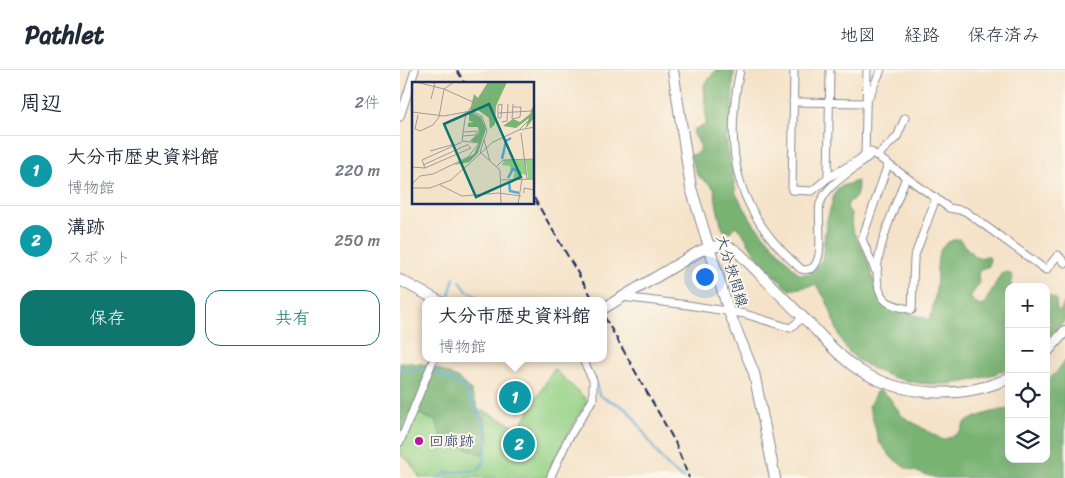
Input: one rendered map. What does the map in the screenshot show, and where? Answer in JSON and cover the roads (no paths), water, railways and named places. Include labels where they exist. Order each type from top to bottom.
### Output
[{"type":"street","points":[[400,117],[415,70]]},
{"type":"street","name":"大分挾間線","points":[[673,70],[690,182],[729,312],[757,383],[775,478]]},
{"type":"street","points":[[740,70],[732,133],[739,181],[757,219],[799,268],[809,269],[818,261],[820,246],[818,213],[824,194],[831,186],[860,166],[872,152]]},
{"type":"street","points":[[794,70],[792,190],[812,192],[828,178],[897,137],[905,118]]},
{"type":"street","points":[[828,178],[830,70]]},
{"type":"street","points":[[867,70],[866,103],[872,152],[949,208],[965,211],[1046,270],[1058,255],[1065,263]]},
{"type":"street","points":[[866,103],[881,70]]},
{"type":"street","points":[[793,102],[866,103]]},
{"type":"street","points":[[888,164],[862,239],[875,270],[883,298],[893,305],[912,310],[914,258],[936,198]]},
{"type":"street","points":[[875,270],[878,254],[906,177]]},
{"type":"street","points":[[607,306],[709,248],[725,246],[736,250],[852,365],[873,377],[900,387],[924,392],[955,393],[986,388],[1005,380]]},
{"type":"street","points":[[400,280],[432,297]]},
{"type":"street","points":[[622,297],[688,304],[745,314],[792,328],[804,318]]},
{"type":"street","points":[[1050,349],[1065,332]]},
{"type":"street","points":[[400,442],[432,362]]},
{"type":"street","points":[[550,478],[568,439],[593,399],[593,380],[584,362]]},
{"type":"waterway","points":[[449,297],[454,278]]},
{"type":"waterway","points":[[460,281],[466,290],[478,297]]},
{"type":"waterway","points":[[400,369],[426,370]]},
{"type":"waterway","points":[[433,371],[464,387],[485,427],[487,445],[483,464],[478,470],[444,473],[438,478]]},
{"type":"waterway","points":[[596,383],[599,395],[622,406],[629,412],[660,457],[684,478]]},
{"type":"railway","points":[[457,70],[464,82]]},
{"type":"railway","points":[[535,200],[592,297]]},
{"type":"railway","points":[[607,321],[675,442],[689,478]]},
{"type":"place","name":"大分市歴史資料館","points":[[515,397]]},
{"type":"place","name":"回廊跡","points":[[419,441]]},
{"type":"place","name":"溝跡","points":[[519,444]]}]
